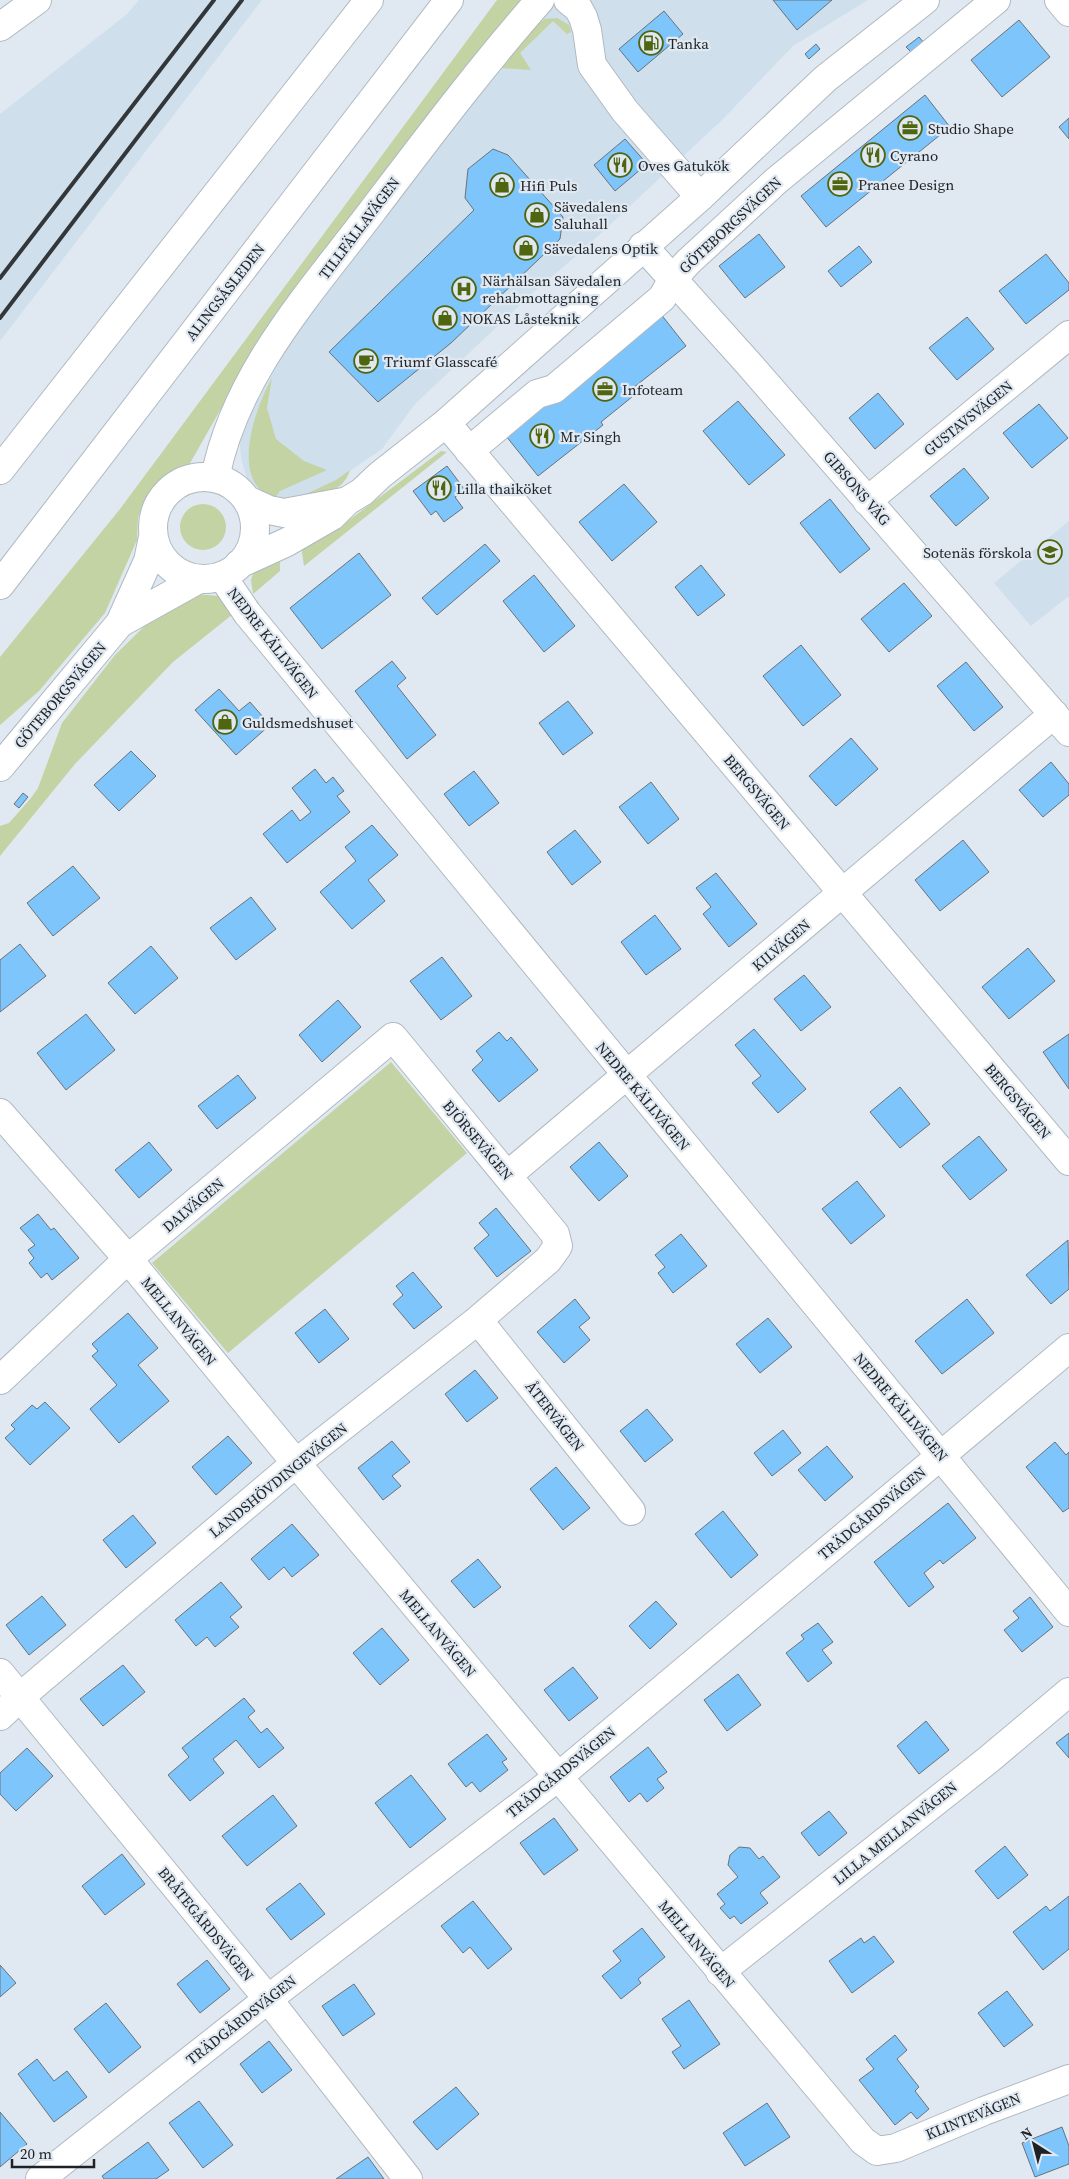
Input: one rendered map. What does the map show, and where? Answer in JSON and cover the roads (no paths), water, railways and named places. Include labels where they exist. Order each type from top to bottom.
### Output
[{"type":"main road","points":[[0,27],[38,0]]},
{"type":"main road","points":[[0,470],[368,0]]},
{"type":"main road","name":"ALINGSÅSLEDEN","points":[[0,585],[449,0]]},
{"type":"main road","name":"TILLFÄLLAVÄGEN","points":[[215,478],[218,459],[239,404],[258,366],[291,318],[488,60],[540,0]]},
{"type":"main road","points":[[568,0],[578,8],[583,17],[587,30],[592,65],[625,111],[700,197]]},
{"type":"main road","name":"GÖTEBORGSVÄGEN","points":[[120,623],[308,530],[332,516],[347,501],[362,492],[446,422],[700,197],[825,79],[925,0]]},
{"type":"main road","name":"GÖTEBORGSVÄGEN","points":[[469,451],[537,394],[554,389],[662,298],[673,279],[688,262],[776,181],[996,0]]},
{"type":"main road","points":[[1059,0],[1069,12]]},
{"type":"main road","name":"GIBSONS VÄG","points":[[643,246],[1061,723]]},
{"type":"main road","name":"GUSTAVSVÄGEN","points":[[867,501],[1069,335]]},
{"type":"main road","name":"BERGSVÄGEN","points":[[446,422],[1069,1161]]},
{"type":"main road","points":[[190,478],[215,478],[233,486],[247,500],[254,519],[254,539],[251,548],[220,573],[183,575],[168,566],[158,553],[153,537],[155,512],[168,491],[190,478]]},
{"type":"main road","name":"GÖTEBORGSVÄGEN","points":[[247,500],[269,510],[284,513],[347,501]]},
{"type":"main road","name":"GÖTEBORGSVÄGEN","points":[[0,768],[120,623],[148,561],[153,537]]},
{"type":"main road","name":"NEDRE KÄLLVÄGEN","points":[[220,573],[253,620],[1069,1612]]},
{"type":"main road","name":"KILVÄGEN","points":[[508,1175],[625,1074],[842,893],[1061,723]]},
{"type":"main road","name":"BJÖRSEVÄGEN","points":[[392,1037],[555,1234],[558,1246]]},
{"type":"main road","name":"DALVÄGEN","points":[[0,1380],[128,1259],[392,1037]]},
{"type":"main road","name":"MELLANVÄGEN","points":[[0,1113],[128,1259],[720,1972],[863,2141],[877,2150]]},
{"type":"main road","name":"LANDSHÖVDINGEVÄGEN","points":[[0,1716],[20,1696],[296,1463],[478,1320],[548,1260],[558,1246]]},
{"type":"main road","name":"ÅTERVÄGEN","points":[[478,1320],[631,1512]]},
{"type":"main road","name":"TRÄDGÅRDSVÄGEN","points":[[40,2179],[52,2167],[268,1999],[558,1777],[1069,1348]]},
{"type":"main road","name":"BRÅTEGÅRDSVÄGEN","points":[[0,1673],[268,1999],[408,2179]]},
{"type":"main road","name":"LILLA MELLANVÄGEN","points":[[720,1972],[988,1760],[1069,1692]]},
{"type":"main road","name":"KLINTEVÄGEN","points":[[877,2150],[896,2148],[984,2111],[1069,2079]]},
{"type":"railway","points":[[0,278],[214,0]]},
{"type":"railway","points":[[0,318],[242,0]]},
{"type":"place","name":"Tanka","points":[[651,43]]},
{"type":"place","name":"Studio Shape","points":[[910,128]]},
{"type":"place","name":"Cyrano","points":[[873,155]]},
{"type":"place","name":"Oves Gatukök","points":[[620,165]]},
{"type":"place","name":"Pranee Design","points":[[840,184]]},
{"type":"place","name":"Hifi Puls","points":[[502,185]]},
{"type":"place","name":"Sävedalens Saluhall","points":[[537,215]]},
{"type":"place","name":"Sävedalens Optik","points":[[526,248]]},
{"type":"place","name":"Närhälsan Sävedalen rehabmottagning","points":[[464,289]]},
{"type":"place","name":"NOKAS Låsteknik","points":[[445,318]]},
{"type":"place","name":"Triumf Glasscafé","points":[[366,361]]},
{"type":"place","name":"Infoteam","points":[[605,389]]},
{"type":"place","name":"Mr Singh","points":[[542,436]]},
{"type":"place","name":"Lilla thaiköket","points":[[439,488]]},
{"type":"place","name":"Sotenäs förskola","points":[[1050,552]]},
{"type":"place","name":"Guldsmedshuset","points":[[225,722]]}]
